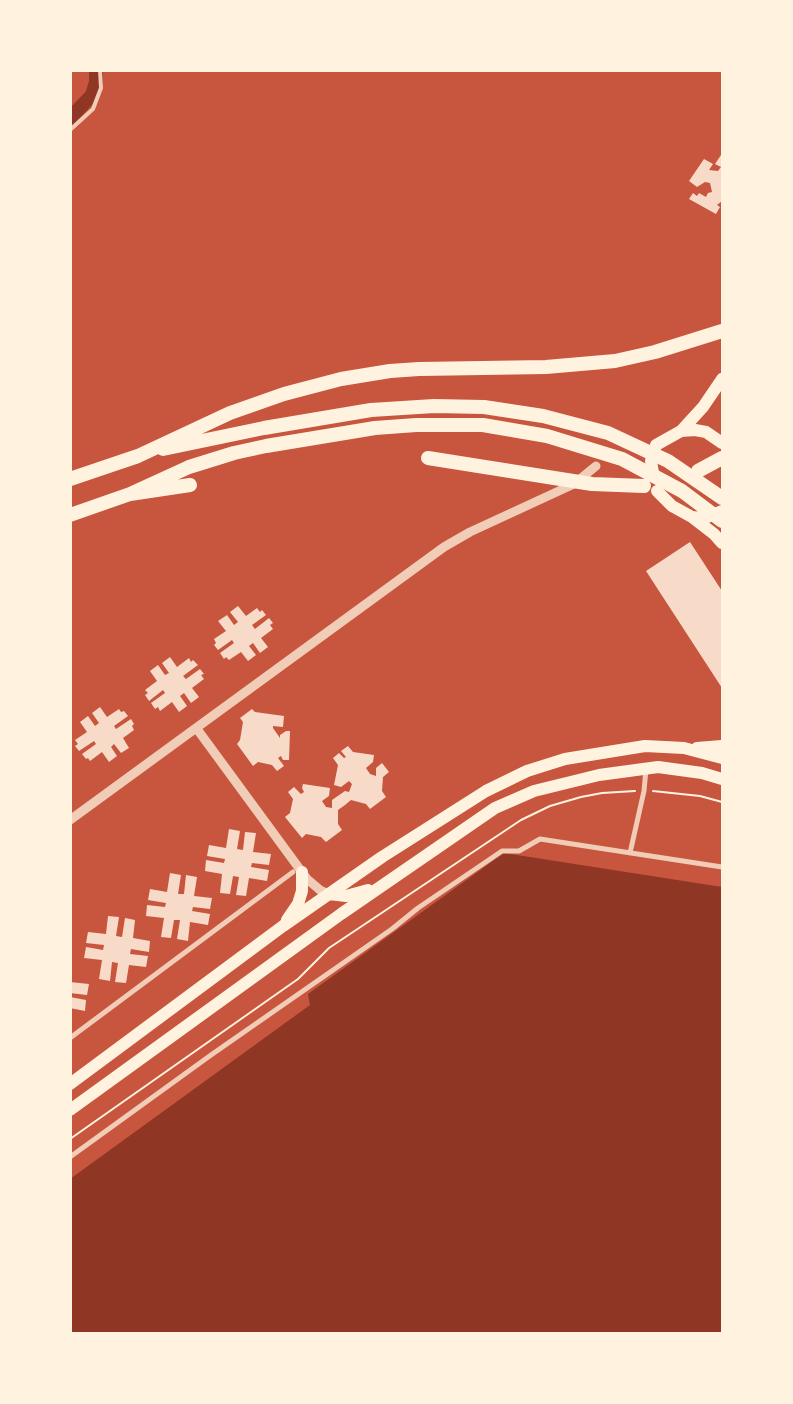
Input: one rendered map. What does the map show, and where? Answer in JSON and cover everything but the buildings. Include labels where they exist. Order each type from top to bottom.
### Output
[{"type":"highway","points":[[138,456],[230,413],[284,394],[340,379],[419,369],[546,367],[615,361],[655,352],[723,331]]},
{"type":"highway","points":[[70,479],[138,456],[264,428],[371,410],[434,406],[484,407],[543,416],[608,433],[668,461],[723,498]]},
{"type":"highway","points":[[70,515],[130,494],[189,467],[266,446],[375,428],[483,425],[547,436],[622,459],[675,486],[723,521]]},
{"type":"highway","points":[[428,458],[592,484],[651,489]]},
{"type":"highway","points":[[698,471],[723,458]]},
{"type":"highway","points":[[130,494],[190,484]]},
{"type":"main road","points":[[653,473],[651,461],[656,445],[681,431],[711,397],[723,379]]},
{"type":"main road","points":[[681,431],[706,432],[722,443]]},
{"type":"main road","points":[[651,489],[672,506],[709,529],[723,543]]},
{"type":"main road","points":[[692,517],[705,518],[723,511]]},
{"type":"main road","points":[[70,1084],[329,894],[382,857],[486,791],[527,771],[565,759],[645,746],[684,748],[723,746]]},
{"type":"main road","points":[[684,748],[723,758]]},
{"type":"main road","points":[[70,1110],[381,886],[495,808],[534,791],[572,780],[658,767],[723,779]]},
{"type":"main road","points":[[283,927],[298,904],[303,885],[298,872]]},
{"type":"main road","points":[[329,894],[346,896],[381,886]]},
{"type":"street","points":[[70,820],[444,547],[470,532],[574,484],[596,466]]},
{"type":"street","points":[[197,729],[298,872],[329,894]]},
{"type":"street","points":[[630,853],[644,791],[646,769]]},
{"type":"street","points":[[70,1156],[392,929],[417,908],[502,850],[519,851],[540,839],[723,867]]},
{"type":"street","points":[[70,1038],[298,872]]},
{"type":"lane","points":[[70,130],[93,109],[101,88],[100,70]]},
{"type":"shaded area","points":[[504,853],[722,887],[722,1333],[71,1333],[70,1179],[310,1005],[308,994]]},
{"type":"waterway","points":[[70,118],[92,95],[96,82],[96,70]]}]
